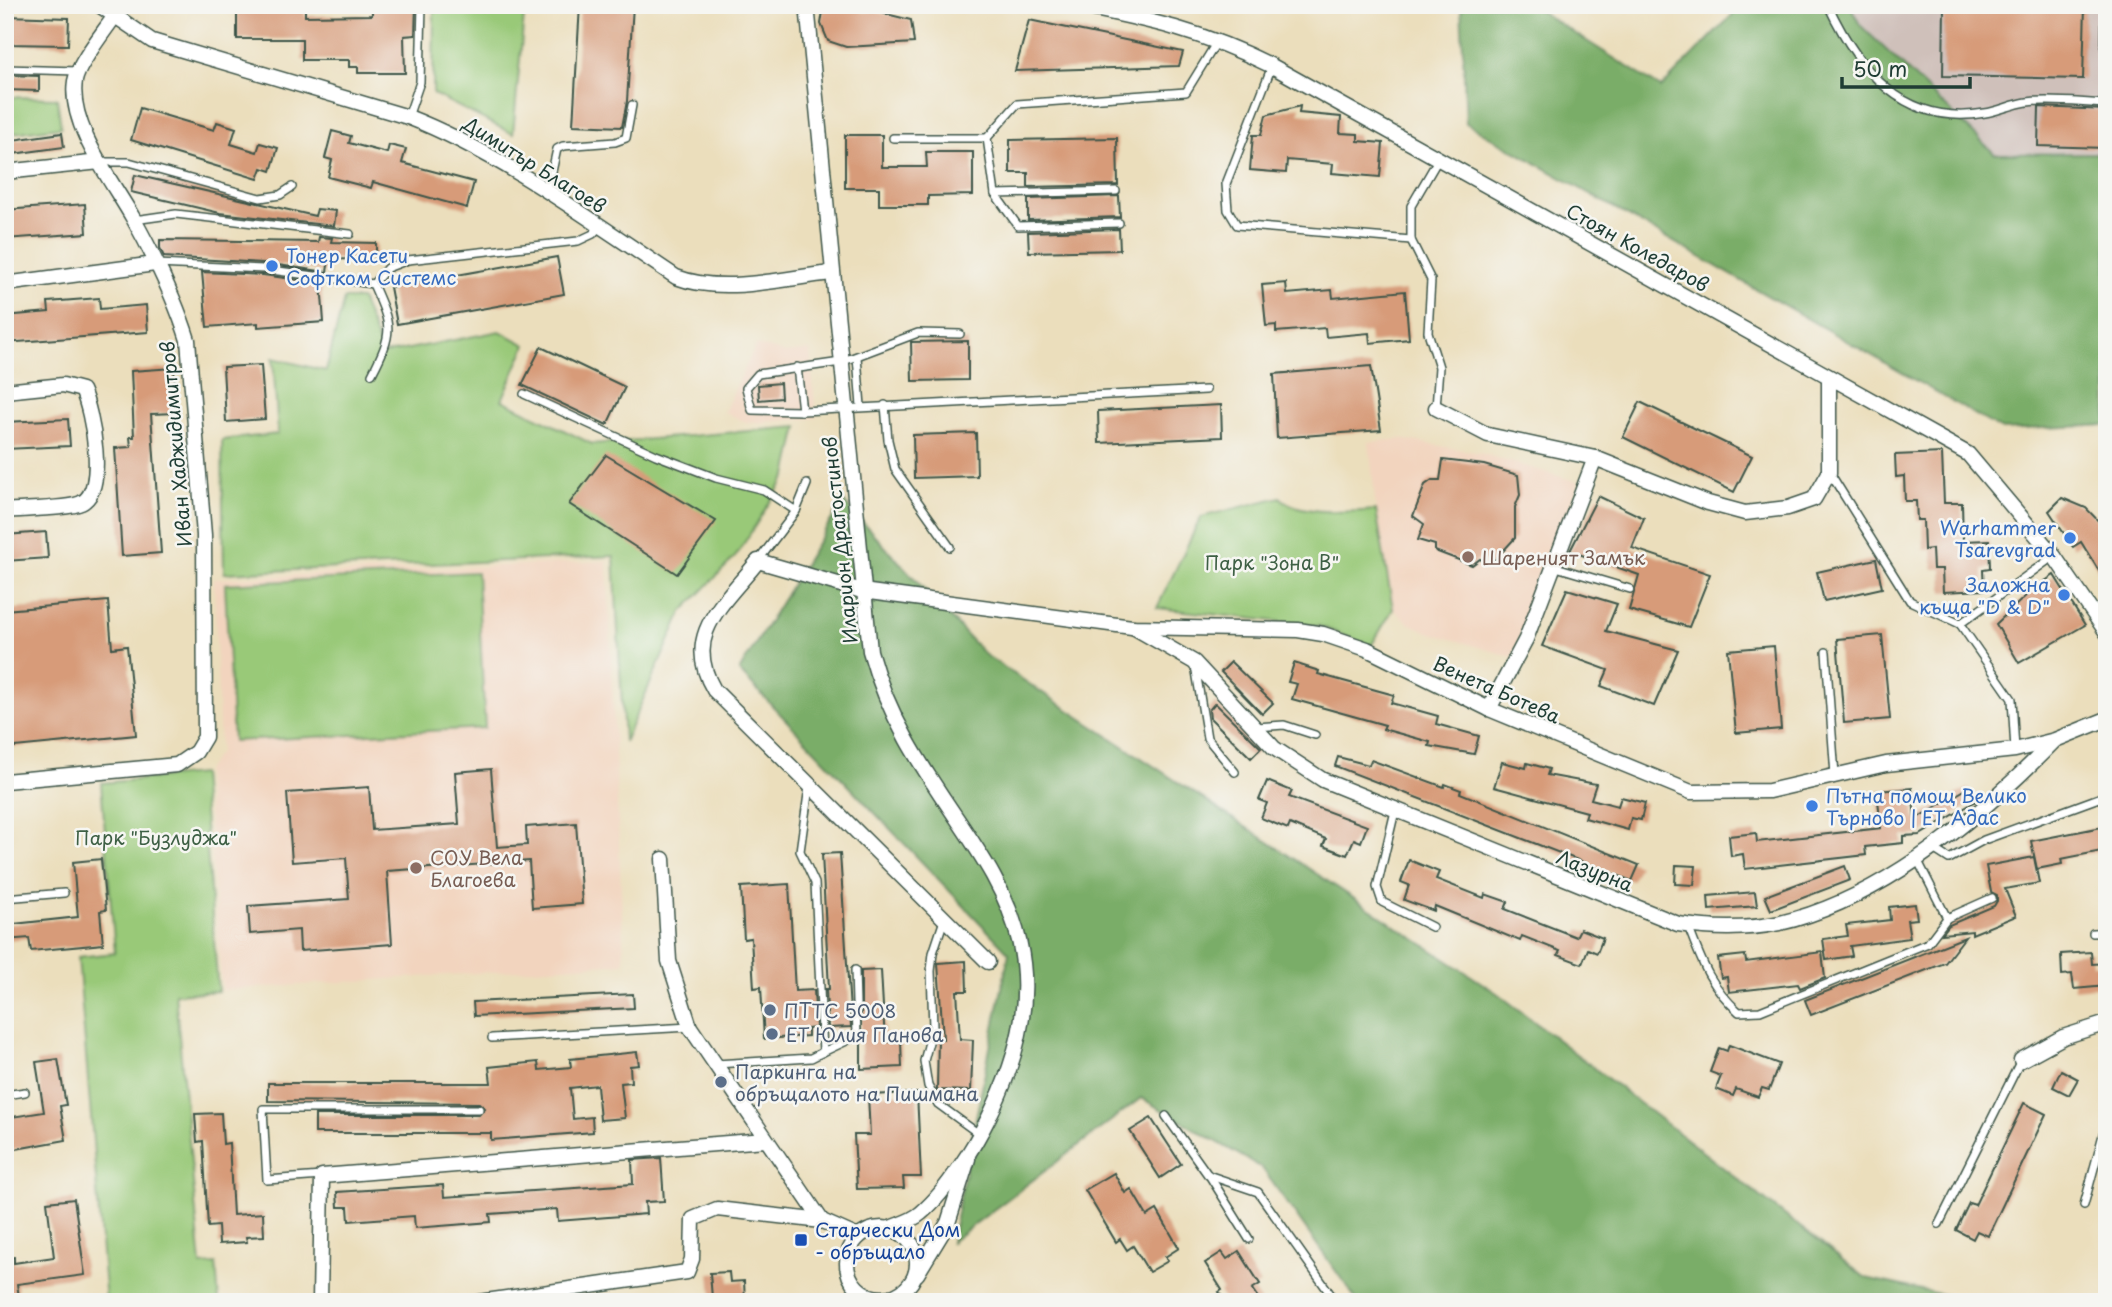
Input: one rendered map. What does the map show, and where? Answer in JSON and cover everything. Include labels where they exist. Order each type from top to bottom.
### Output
[{"type":"street","name":"Димитър Благоев","points":[[99,5],[152,41],[408,117],[481,150],[677,278],[694,284],[719,285],[832,273]]},
{"type":"street","name":"Иларион Драгостинов","points":[[807,5],[862,591],[870,651],[894,719],[1000,883],[1019,929],[1025,990],[1017,1041],[1008,1074],[976,1141],[948,1223],[914,1278]]},
{"type":"street","name":"Стоян Коледаров","points":[[1074,5],[1144,18],[1218,40],[1272,66],[1968,454],[2054,556],[2107,633]]},
{"type":"street","points":[[79,71],[114,17]]},
{"type":"street","name":"Иван Хаджидимитров","points":[[5,781],[177,765],[196,752],[205,737],[204,535],[192,365],[180,316],[134,220],[79,123],[75,80],[79,71]]},
{"type":"street","points":[[5,172],[100,162]]},
{"type":"street","points":[[5,284],[155,264]]},
{"type":"street","points":[[1436,408],[1488,435],[1595,458],[1708,503],[1745,513],[1788,508],[1814,499],[1829,473],[1829,377]]},
{"type":"street","points":[[5,391],[63,385],[82,390],[91,409],[97,481],[92,494],[81,503],[5,511]]},
{"type":"street","points":[[1489,709],[1526,639],[1556,567],[1595,458]]},
{"type":"street","points":[[758,561],[716,614],[705,633],[700,649],[702,663],[714,690],[988,962]]},
{"type":"street","name":"Венета Ботева","points":[[758,561],[862,591],[1132,627],[1298,630],[1323,634],[1367,649],[1489,709],[1691,792],[1769,791],[1886,764],[2015,750],[2055,740],[2107,719]]},
{"type":"street","name":"Лазурна","points":[[1132,627],[1195,662],[1274,748],[1323,780],[1688,926],[1719,929],[1779,923],[1835,905],[1917,859],[2001,796],[2055,740]]},
{"type":"street","points":[[663,859],[669,961],[691,1027],[822,1222]]},
{"type":"street","points":[[2021,1060],[2063,1037],[2107,1023]]},
{"type":"street","points":[[320,1302],[322,1176],[765,1140]]},
{"type":"street","name":"Иларион Драгостинов","points":[[888,1228],[923,1212],[976,1141]]},
{"type":"street","points":[[479,1302],[564,1295],[687,1272],[692,1259],[693,1219],[717,1209],[822,1222],[858,1237]]},
{"type":"street","points":[[888,1228],[907,1238],[913,1247],[917,1268],[914,1278],[901,1293],[875,1300],[854,1285],[847,1269],[849,1252],[858,1237],[867,1231],[888,1228]]},
{"type":"lane","points":[[408,117],[417,98],[420,82],[422,5]]},
{"type":"lane","points":[[1828,5],[1844,40],[1867,73],[1903,100],[1940,113],[1984,114],[2027,102],[2107,104]]},
{"type":"lane","points":[[2105,47],[2106,5]]},
{"type":"lane","points":[[1119,223],[1018,226],[995,194],[988,138],[1017,104],[1186,92],[1218,40]]},
{"type":"lane","points":[[1272,66],[1226,184],[1228,210],[1237,225],[1411,240]]},
{"type":"lane","points":[[5,69],[79,71]]},
{"type":"lane","points":[[547,194],[557,149],[563,146],[615,142],[626,138],[632,105]]},
{"type":"lane","points":[[893,138],[988,138]]},
{"type":"lane","points":[[1436,408],[1439,366],[1428,332],[1431,280],[1411,240],[1411,206],[1439,158]]},
{"type":"lane","points":[[100,162],[129,162],[260,198],[280,195],[292,187]]},
{"type":"lane","points":[[995,194],[1116,191]]},
{"type":"lane","points":[[134,220],[176,215],[349,234]]},
{"type":"lane","points":[[373,284],[396,263],[578,241],[593,234],[600,226]]},
{"type":"lane","points":[[155,264],[264,269],[373,284]]},
{"type":"lane","points":[[372,374],[390,335],[373,284]]},
{"type":"lane","points":[[960,334],[918,333],[841,362],[758,374],[746,388],[746,397],[752,410],[802,411],[1206,390]]},
{"type":"lane","points":[[857,357],[861,406]]},
{"type":"lane","points":[[797,367],[802,411]]},
{"type":"lane","points":[[524,394],[656,455],[716,478],[764,490],[796,511]]},
{"type":"lane","points":[[885,405],[888,440],[895,469],[950,547]]},
{"type":"lane","points":[[1829,473],[1842,489],[1910,601],[1960,624],[2012,699],[2015,750]]},
{"type":"lane","points":[[758,561],[796,511],[807,484]]},
{"type":"lane","points":[[1960,624],[2054,556]]},
{"type":"lane","points":[[1556,567],[1630,589]]},
{"type":"lane","points":[[1826,652],[1835,776]]},
{"type":"lane","points":[[1195,662],[1207,738],[1235,772]]},
{"type":"lane","points":[[1257,727],[1284,725],[1315,735]]},
{"type":"lane","points":[[809,787],[800,851],[815,883],[823,1052]]},
{"type":"lane","points":[[1931,848],[1949,859],[1984,840],[2107,795]]},
{"type":"lane","points":[[1395,811],[1377,887],[1382,902],[1432,927]]},
{"type":"lane","points":[[1917,859],[1947,918]]},
{"type":"lane","points":[[5,898],[64,893]]},
{"type":"lane","points":[[1688,926],[1705,971],[1718,994],[1739,1012],[1760,1011],[1928,943],[1947,918],[1992,898]]},
{"type":"lane","points":[[944,920],[930,971],[933,1027],[924,1061],[928,1086],[937,1104],[976,1141]]},
{"type":"lane","points":[[2094,933],[2107,932]]},
{"type":"lane","points":[[715,1064],[811,1058],[857,1036],[855,970]]},
{"type":"lane","points":[[492,1038],[691,1027]]},
{"type":"lane","points":[[1939,1224],[2021,1060]]},
{"type":"lane","points":[[5,1095],[25,1092]]},
{"type":"lane","points":[[322,1176],[267,1180],[263,1109],[479,1109]]},
{"type":"lane","points":[[1166,1116],[1249,1239]]},
{"type":"lane","points":[[2084,1205],[2107,1120]]},
{"type":"lane","points":[[1208,1175],[1258,1192],[1336,1302]]},
{"type":"shaded area","points":[[1850,5],[2107,5],[2107,153],[1995,154],[1860,24]]},
{"type":"shaded area","points":[[756,345],[785,353],[810,350],[816,418],[748,423],[724,412]]},
{"type":"shaded area","name":"Шареният Замък","points":[[1401,439],[1480,453],[1579,482],[1512,657],[1431,633],[1410,624],[1393,609],[1376,510],[1369,442]]},
{"type":"shaded area","name":"СОУ Вела Благоева","points":[[607,561],[624,963],[222,990],[205,772],[220,751],[214,579]]},
{"type":"green space","points":[[434,5],[525,5],[513,134],[433,94]]},
{"type":"green space","points":[[1461,5],[1530,5],[1661,88],[1742,5],[1850,5],[1860,25],[1995,154],[2107,153],[2107,425],[2002,430],[1466,123]]},
{"type":"green space","points":[[5,97],[57,98],[61,127],[5,134]]},
{"type":"green space","points":[[344,299],[361,299],[383,354],[500,331],[526,345],[502,400],[592,444],[798,427],[787,475],[736,556],[682,612],[624,742],[614,556],[224,573],[222,440],[278,434],[273,358],[326,371]]},
{"type":"green space","name":"Парк \"Зона В\"","points":[[1280,497],[1288,503],[1312,510],[1376,510],[1393,609],[1371,646],[1319,626],[1157,608],[1201,517]]},
{"type":"green space","points":[[843,501],[984,654],[1497,993],[1866,1278],[1976,1302],[1358,1302],[1262,1168],[1141,1098],[951,1242],[1009,953],[739,671]]},
{"type":"green space","points":[[477,572],[485,728],[233,741],[225,584]]},
{"type":"green space","name":"Парк \"Бузлуджа\"","points":[[201,774],[218,991],[175,994],[201,1265],[216,1264],[219,1302],[106,1302],[78,957],[115,953],[101,783]]},
{"type":"building","points":[[237,5],[305,5],[305,16],[372,15],[372,5],[416,5],[415,35],[404,36],[405,73],[358,73],[358,67],[349,67],[349,60],[302,60],[302,39],[237,39]]},
{"type":"building","points":[[580,5],[633,5],[627,101],[622,127],[573,125]]},
{"type":"building","points":[[824,5],[860,5],[862,12],[874,11],[911,20],[914,43],[846,47],[828,41],[821,24]]},
{"type":"building","points":[[1944,5],[2085,5],[2083,79],[1943,76]]},
{"type":"building","points":[[5,16],[69,18],[68,45],[5,44]]},
{"type":"building","points":[[1029,20],[1183,52],[1179,66],[1015,71]]},
{"type":"building","points":[[5,75],[39,76],[39,91],[5,90]]},
{"type":"building","points":[[1300,106],[1299,113],[1341,117],[1340,133],[1358,134],[1358,141],[1383,143],[1380,177],[1332,173],[1333,164],[1287,160],[1286,173],[1250,170],[1253,135],[1261,135],[1266,115]]},
{"type":"building","points":[[2039,107],[2107,110],[2107,148],[2038,146]]},
{"type":"building","points":[[140,108],[214,130],[217,122],[236,128],[231,144],[257,152],[260,143],[278,148],[271,171],[262,168],[258,179],[131,140]]},
{"type":"building","points":[[332,131],[351,136],[349,143],[387,153],[389,145],[406,149],[402,163],[474,182],[467,208],[373,182],[371,188],[328,177],[332,160],[325,158]]},
{"type":"building","points":[[62,133],[64,147],[5,155],[5,141]]},
{"type":"building","points":[[845,135],[882,135],[882,167],[927,167],[926,152],[973,152],[973,195],[928,196],[928,205],[879,205],[879,188],[845,188]]},
{"type":"building","points":[[1117,138],[1118,185],[1028,187],[1028,173],[1010,173],[1010,140]]},
{"type":"building","points":[[135,175],[315,216],[317,209],[336,211],[334,226],[220,213],[131,192]]},
{"type":"building","points":[[1119,196],[1120,217],[1028,220],[1028,199]]},
{"type":"building","points":[[85,204],[87,233],[5,239],[5,210]]},
{"type":"building","points":[[1119,229],[1120,250],[1029,252],[1028,232]]},
{"type":"building","points":[[319,237],[332,238],[331,242],[376,243],[376,260],[329,259],[327,272],[264,263],[164,257],[160,248],[160,240],[318,242]]},
{"type":"building","points":[[557,257],[564,294],[397,324],[390,287]]},
{"type":"building","points":[[202,272],[263,275],[321,283],[324,322],[258,327],[258,323],[207,327]]},
{"type":"building","points":[[1286,283],[1287,294],[1332,290],[1333,298],[1405,291],[1409,339],[1370,343],[1369,333],[1326,337],[1325,328],[1276,332],[1276,325],[1266,326],[1262,285]]},
{"type":"building","points":[[99,298],[100,309],[146,305],[148,332],[5,343],[5,316],[49,312],[48,302]]},
{"type":"building","points":[[968,341],[968,380],[912,381],[911,342]]},
{"type":"building","points":[[541,347],[625,387],[607,425],[522,385]]},
{"type":"building","points":[[261,365],[265,419],[226,422],[223,367]]},
{"type":"building","points":[[1371,366],[1381,430],[1277,438],[1274,374]]},
{"type":"building","points":[[174,368],[176,413],[151,414],[161,553],[122,556],[115,448],[131,447],[130,437],[134,437],[131,371]]},
{"type":"building","points":[[780,383],[781,398],[759,400],[758,385]]},
{"type":"building","points":[[1640,402],[1752,456],[1734,492],[1623,437]]},
{"type":"building","points":[[1221,405],[1222,437],[1099,443],[1098,411]]},
{"type":"building","points":[[68,419],[70,446],[5,449],[5,422]]},
{"type":"building","points":[[976,433],[977,476],[914,478],[913,435]]},
{"type":"building","points":[[1942,453],[1944,503],[1962,503],[1963,541],[1989,540],[1990,568],[1983,569],[1984,590],[1943,592],[1942,569],[1933,569],[1932,549],[1924,550],[1923,520],[1917,520],[1916,501],[1905,501],[1904,476],[1896,477],[1895,455]]},
{"type":"building","points":[[606,455],[716,521],[677,574],[569,504]]},
{"type":"building","points":[[1443,460],[1484,465],[1518,475],[1520,495],[1515,507],[1515,538],[1491,564],[1480,559],[1472,565],[1435,551],[1435,545],[1418,540],[1424,524],[1413,516],[1425,485],[1432,480],[1440,480]]},
{"type":"building","points":[[1598,496],[1644,518],[1632,548],[1710,574],[1689,627],[1629,610],[1639,575],[1570,551]]},
{"type":"building","points":[[2062,498],[2086,508],[2107,530],[2107,584],[2081,542],[2073,547],[2049,511]]},
{"type":"building","points":[[46,532],[48,558],[5,561],[5,535]]},
{"type":"building","points":[[1876,559],[1882,588],[1824,601],[1817,572]]},
{"type":"building","points":[[2054,575],[2085,625],[2019,663],[1996,624],[2032,590]]},
{"type":"building","points":[[1567,589],[1617,604],[1606,631],[1678,650],[1654,706],[1601,686],[1608,670],[1542,646]]},
{"type":"building","points":[[108,601],[112,648],[127,646],[136,735],[5,748],[5,610]]},
{"type":"building","points":[[1882,635],[1890,719],[1844,723],[1837,639]]},
{"type":"building","points":[[1774,646],[1781,729],[1736,733],[1728,650]]},
{"type":"building","points":[[1231,662],[1273,703],[1262,714],[1221,672]]},
{"type":"building","points":[[1294,663],[1319,671],[1318,674],[1394,695],[1391,703],[1438,716],[1436,724],[1479,736],[1474,754],[1429,746],[1430,742],[1383,729],[1385,725],[1292,699],[1297,684],[1288,682]]},
{"type":"building","points":[[1215,703],[1261,748],[1251,758],[1210,718],[1209,710]]},
{"type":"building","points":[[1338,757],[1369,765],[1371,760],[1444,787],[1445,784],[1461,790],[1460,793],[1639,865],[1632,881],[1335,766]]},
{"type":"building","points":[[1502,762],[1526,768],[1527,763],[1549,769],[1547,775],[1596,784],[1591,799],[1618,806],[1621,797],[1645,803],[1641,820],[1631,818],[1628,830],[1585,818],[1587,812],[1494,787]]},
{"type":"building","points":[[491,769],[497,847],[527,845],[526,827],[576,823],[582,904],[532,908],[529,861],[387,871],[392,944],[300,951],[299,930],[250,934],[248,906],[349,899],[346,858],[292,862],[287,793],[369,787],[372,830],[459,824],[455,772]]},
{"type":"building","points":[[1267,781],[1292,791],[1289,797],[1367,826],[1361,842],[1354,839],[1347,855],[1323,846],[1326,839],[1290,824],[1288,829],[1261,818],[1267,803],[1259,800]]},
{"type":"building","points":[[1912,788],[1915,819],[1968,788],[1976,801],[1920,835],[1903,836],[1903,843],[1865,847],[1866,855],[1745,869],[1743,854],[1731,856],[1729,836],[1756,833],[1757,842],[1881,828],[1877,791]]},
{"type":"building","points":[[2107,826],[2107,850],[2061,859],[2062,864],[2037,869],[2031,841]]},
{"type":"building","points":[[840,853],[851,1027],[828,1028],[826,989],[829,989],[822,854]]},
{"type":"building","points":[[2034,857],[2039,883],[2005,889],[2016,916],[1972,934],[1972,931],[1942,934],[1949,925],[1994,906],[1997,895],[1991,892],[1986,866]]},
{"type":"building","points":[[101,859],[106,910],[100,911],[103,944],[31,951],[29,938],[5,940],[5,925],[78,917],[73,862]]},
{"type":"building","points":[[1409,860],[1439,872],[1436,879],[1484,898],[1485,894],[1508,902],[1505,909],[1576,937],[1580,929],[1603,938],[1597,953],[1588,949],[1582,964],[1558,955],[1560,951],[1522,936],[1520,941],[1435,906],[1434,911],[1404,900],[1409,885],[1401,882]]},
{"type":"building","points":[[1676,865],[1696,866],[1694,885],[1675,884]]},
{"type":"building","points":[[1845,866],[1850,880],[1771,910],[1765,896]]},
{"type":"building","points":[[789,884],[795,991],[814,990],[816,1028],[808,1029],[808,1036],[764,1039],[761,987],[754,988],[751,938],[744,939],[741,887]]},
{"type":"building","points":[[1755,892],[1757,906],[1709,910],[1708,896]]},
{"type":"building","points":[[1915,904],[1917,919],[1907,920],[1910,938],[1850,946],[1852,956],[1826,960],[1823,939],[1848,936],[1846,925],[1890,920],[1889,907]]},
{"type":"building","points":[[1965,937],[1945,963],[1811,1015],[1805,1000]]},
{"type":"building","points":[[1822,952],[1825,978],[1800,988],[1798,984],[1729,992],[1727,977],[1721,978],[1718,958],[1745,955],[1746,962]]},
{"type":"building","points":[[2091,952],[2092,964],[2107,963],[2107,986],[2074,989],[2072,974],[2062,975],[2061,954]]},
{"type":"building","points":[[966,961],[967,991],[957,991],[960,1039],[973,1040],[971,1091],[937,1090],[938,1038],[943,1039],[938,963]]},
{"type":"building","points":[[881,970],[885,1042],[901,1042],[902,1067],[861,1069],[861,971]]},
{"type":"building","points":[[633,994],[634,1008],[474,1016],[473,1002]]},
{"type":"building","points":[[1729,1045],[1779,1064],[1769,1090],[1762,1088],[1758,1097],[1736,1089],[1733,1096],[1716,1089],[1721,1076],[1710,1072],[1719,1048],[1727,1051]]},
{"type":"building","points":[[637,1052],[639,1065],[630,1066],[631,1082],[621,1083],[625,1118],[600,1120],[597,1085],[570,1088],[573,1119],[592,1117],[593,1132],[491,1140],[491,1133],[315,1133],[315,1115],[479,1115],[485,1108],[479,1103],[268,1101],[268,1083],[491,1083],[489,1067],[538,1062],[539,1070],[571,1067],[570,1059]]},
{"type":"building","points":[[58,1059],[66,1105],[60,1106],[66,1140],[5,1151],[5,1118],[44,1112],[36,1062]]},
{"type":"building","points":[[2061,1070],[2078,1079],[2069,1095],[2053,1087]]},
{"type":"building","points":[[917,1093],[921,1177],[903,1177],[904,1188],[857,1189],[854,1135],[870,1135],[868,1095]]},
{"type":"building","points":[[2024,1103],[2046,1114],[1988,1236],[1977,1231],[1973,1239],[1956,1230],[1969,1203],[1975,1205]]},
{"type":"building","points":[[221,1113],[223,1144],[229,1143],[233,1215],[263,1213],[264,1236],[246,1237],[247,1242],[219,1244],[218,1226],[208,1227],[203,1141],[197,1142],[195,1114]]},
{"type":"building","points":[[1151,1118],[1181,1164],[1160,1178],[1130,1131]]},
{"type":"building","points":[[661,1158],[664,1201],[645,1202],[646,1214],[558,1221],[557,1209],[490,1214],[491,1222],[415,1228],[414,1216],[349,1221],[348,1207],[338,1207],[337,1192],[443,1185],[444,1197],[633,1184],[632,1160]]},
{"type":"building","points":[[1114,1173],[1125,1193],[1131,1189],[1147,1216],[1157,1210],[1179,1248],[1165,1257],[1168,1261],[1149,1272],[1133,1246],[1127,1250],[1120,1239],[1116,1242],[1085,1190]]},
{"type":"building","points":[[74,1199],[85,1275],[17,1284],[19,1297],[5,1299],[5,1258],[14,1257],[14,1263],[54,1257],[47,1202]]},
{"type":"building","points":[[1239,1251],[1260,1284],[1252,1289],[1261,1302],[1226,1302],[1219,1292],[1222,1290],[1205,1263],[1222,1252],[1227,1259]]},
{"type":"building","points":[[729,1272],[730,1282],[744,1281],[745,1302],[717,1302],[717,1298],[712,1298],[710,1273]]},
{"type":"place","name":"Тонер Касети Софтком Системс","points":[[272,266]]},
{"type":"place","name":"Warhammer Tsarevgrad","points":[[2070,538]]},
{"type":"place","name":"Шареният Замък","points":[[1468,557]]},
{"type":"place","name":"Заложна къща \"D & D\"","points":[[2064,595]]},
{"type":"place","name":"Пътна помощ Велико Търново | ЕТ Адас","points":[[1812,806]]},
{"type":"place","name":"СОУ Вела Благоева","points":[[416,868]]},
{"type":"place","name":"ПТТС 5008","points":[[770,1010]]},
{"type":"place","name":"ЕТ Юлия Панова","points":[[772,1034]]},
{"type":"place","name":"Паркинга на обръщалото на Пишмана","points":[[721,1082]]},
{"type":"place","name":"Старчески Дом - обръщало","points":[[801,1240]]}]
